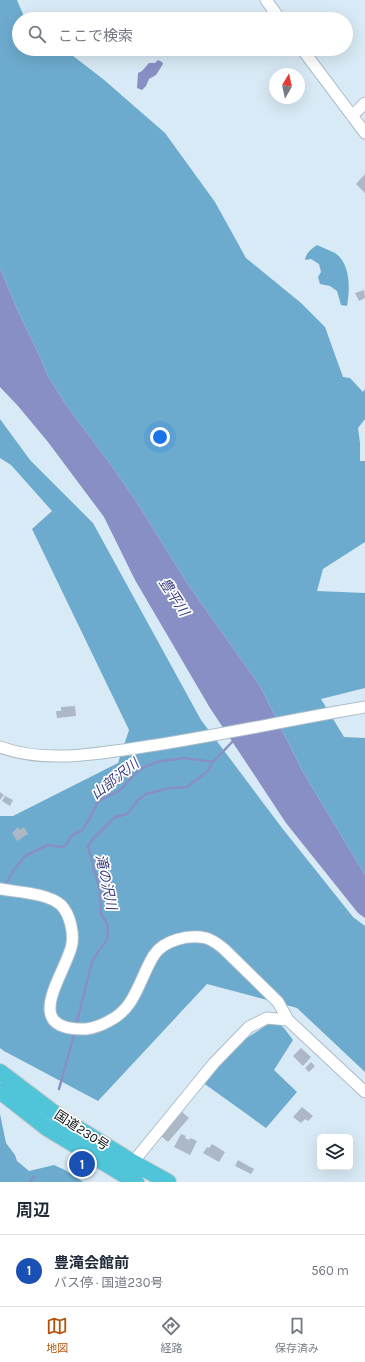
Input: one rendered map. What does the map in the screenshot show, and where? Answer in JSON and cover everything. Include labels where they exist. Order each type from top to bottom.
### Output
[{"type":"highway","name":"国道230号","points":[[0,1072],[58,1116],[128,1175]]},
{"type":"highway","name":"国道230号","points":[[0,1090],[47,1128],[128,1175],[168,1182]]},
{"type":"street","points":[[266,0],[275,12]]},
{"type":"street","points":[[307,56],[365,133]]},
{"type":"street","points":[[352,116],[365,103]]},
{"type":"street","points":[[0,747],[19,752],[54,756],[114,751],[191,739],[365,707]]},
{"type":"street","points":[[3,889],[49,898],[60,905],[68,915],[72,946],[49,1003],[52,1018],[57,1024],[68,1028],[87,1029],[116,1018],[132,1001],[155,954],[166,944],[190,937],[205,938],[216,942],[224,949],[278,1002],[288,1020],[365,1092]]},
{"type":"street","points":[[128,1175],[214,1063],[249,1027],[267,1018],[288,1020]]},
{"type":"shaded area","points":[[0,0],[17,0],[22,12],[12,12],[12,56],[73,56],[103,79],[165,133],[215,202],[246,258],[301,303],[325,327],[343,377],[350,378],[363,392],[365,389],[365,419],[358,428],[360,461],[365,461],[365,542],[323,569],[317,591],[365,593],[365,688],[321,699],[344,737],[365,738],[365,875],[303,772],[260,686],[187,583],[138,504],[67,406],[48,376],[0,268]]},
{"type":"shaded area","points":[[317,245],[335,253],[340,258],[347,270],[349,292],[347,306],[341,305],[337,291],[330,286],[320,284],[318,277],[321,272],[319,264],[311,259],[305,260],[309,251]]},
{"type":"shaded area","points":[[0,419],[30,460],[93,523],[201,720],[282,828],[353,917],[365,926],[365,1072],[297,1008],[207,984],[98,1101],[0,1048],[0,816],[13,816],[118,763],[129,730],[32,529],[52,511],[11,465],[0,458]]},
{"type":"shaded area","points":[[274,1020],[284,1028],[293,1040],[274,1070],[297,1092],[266,1128],[202,1082],[225,1053]]},
{"type":"shaded area","points":[[0,1114],[6,1143],[15,1155],[17,1161],[29,1171],[54,1165],[65,1170],[83,1182],[0,1182]]},
{"type":"water","points":[[158,60],[163,64],[156,75],[149,79],[146,86],[142,90],[137,88],[138,73],[142,71],[149,63],[155,63]]},
{"type":"water","name":"豊平川","points":[[0,268],[48,376],[67,406],[138,504],[187,583],[260,686],[303,772],[365,875],[365,918],[358,913],[286,823],[210,708],[135,580],[104,517],[48,442],[0,387]]},
{"type":"building","points":[[365,174],[365,193],[356,184]]},
{"type":"building","points":[[364,290],[365,298],[359,301],[355,293]]},
{"type":"building","points":[[75,706],[76,716],[57,718],[56,711],[61,711],[61,707]]},
{"type":"building","points":[[0,792],[4,795],[0,800]]},
{"type":"building","points":[[5,796],[13,800],[10,806],[2,801]]},
{"type":"building","points":[[18,827],[20,830],[24,827],[28,834],[17,841],[12,833]]},
{"type":"building","points":[[301,1048],[311,1057],[303,1066],[293,1056]]},
{"type":"building","points":[[311,1062],[315,1066],[309,1072],[305,1068]]},
{"type":"building","points":[[302,1107],[313,1116],[308,1121],[305,1119],[301,1123],[293,1117]]},
{"type":"building","points":[[181,1111],[189,1118],[168,1142],[160,1135]]},
{"type":"building","points":[[181,1134],[186,1136],[185,1138],[189,1140],[190,1138],[197,1141],[190,1155],[174,1147]]},
{"type":"building","points":[[212,1144],[225,1152],[219,1162],[203,1153],[207,1147],[209,1148]]},
{"type":"building","points":[[238,1160],[254,1169],[251,1174],[235,1166]]},
{"type":"waterway","name":"滝の沢川","points":[[77,1021],[92,962],[107,940],[108,925],[101,914],[100,891],[88,846],[115,817],[127,814],[138,800],[146,794],[170,788],[187,787],[207,772],[213,762],[234,740]]},
{"type":"waterway","name":"山部沢川","points":[[4,887],[13,871],[25,856],[48,845],[62,847],[66,845],[74,834],[82,831],[98,801],[119,791],[139,770],[156,762],[184,758],[213,762]]},
{"type":"waterway","name":"滝の沢川","points":[[59,1089],[74,1035]]},
{"type":"waterway","name":"滝の沢川","points":[[30,1182],[34,1177]]},
{"type":"place","name":"豊滝会館前","points":[[82,1164]]}]
